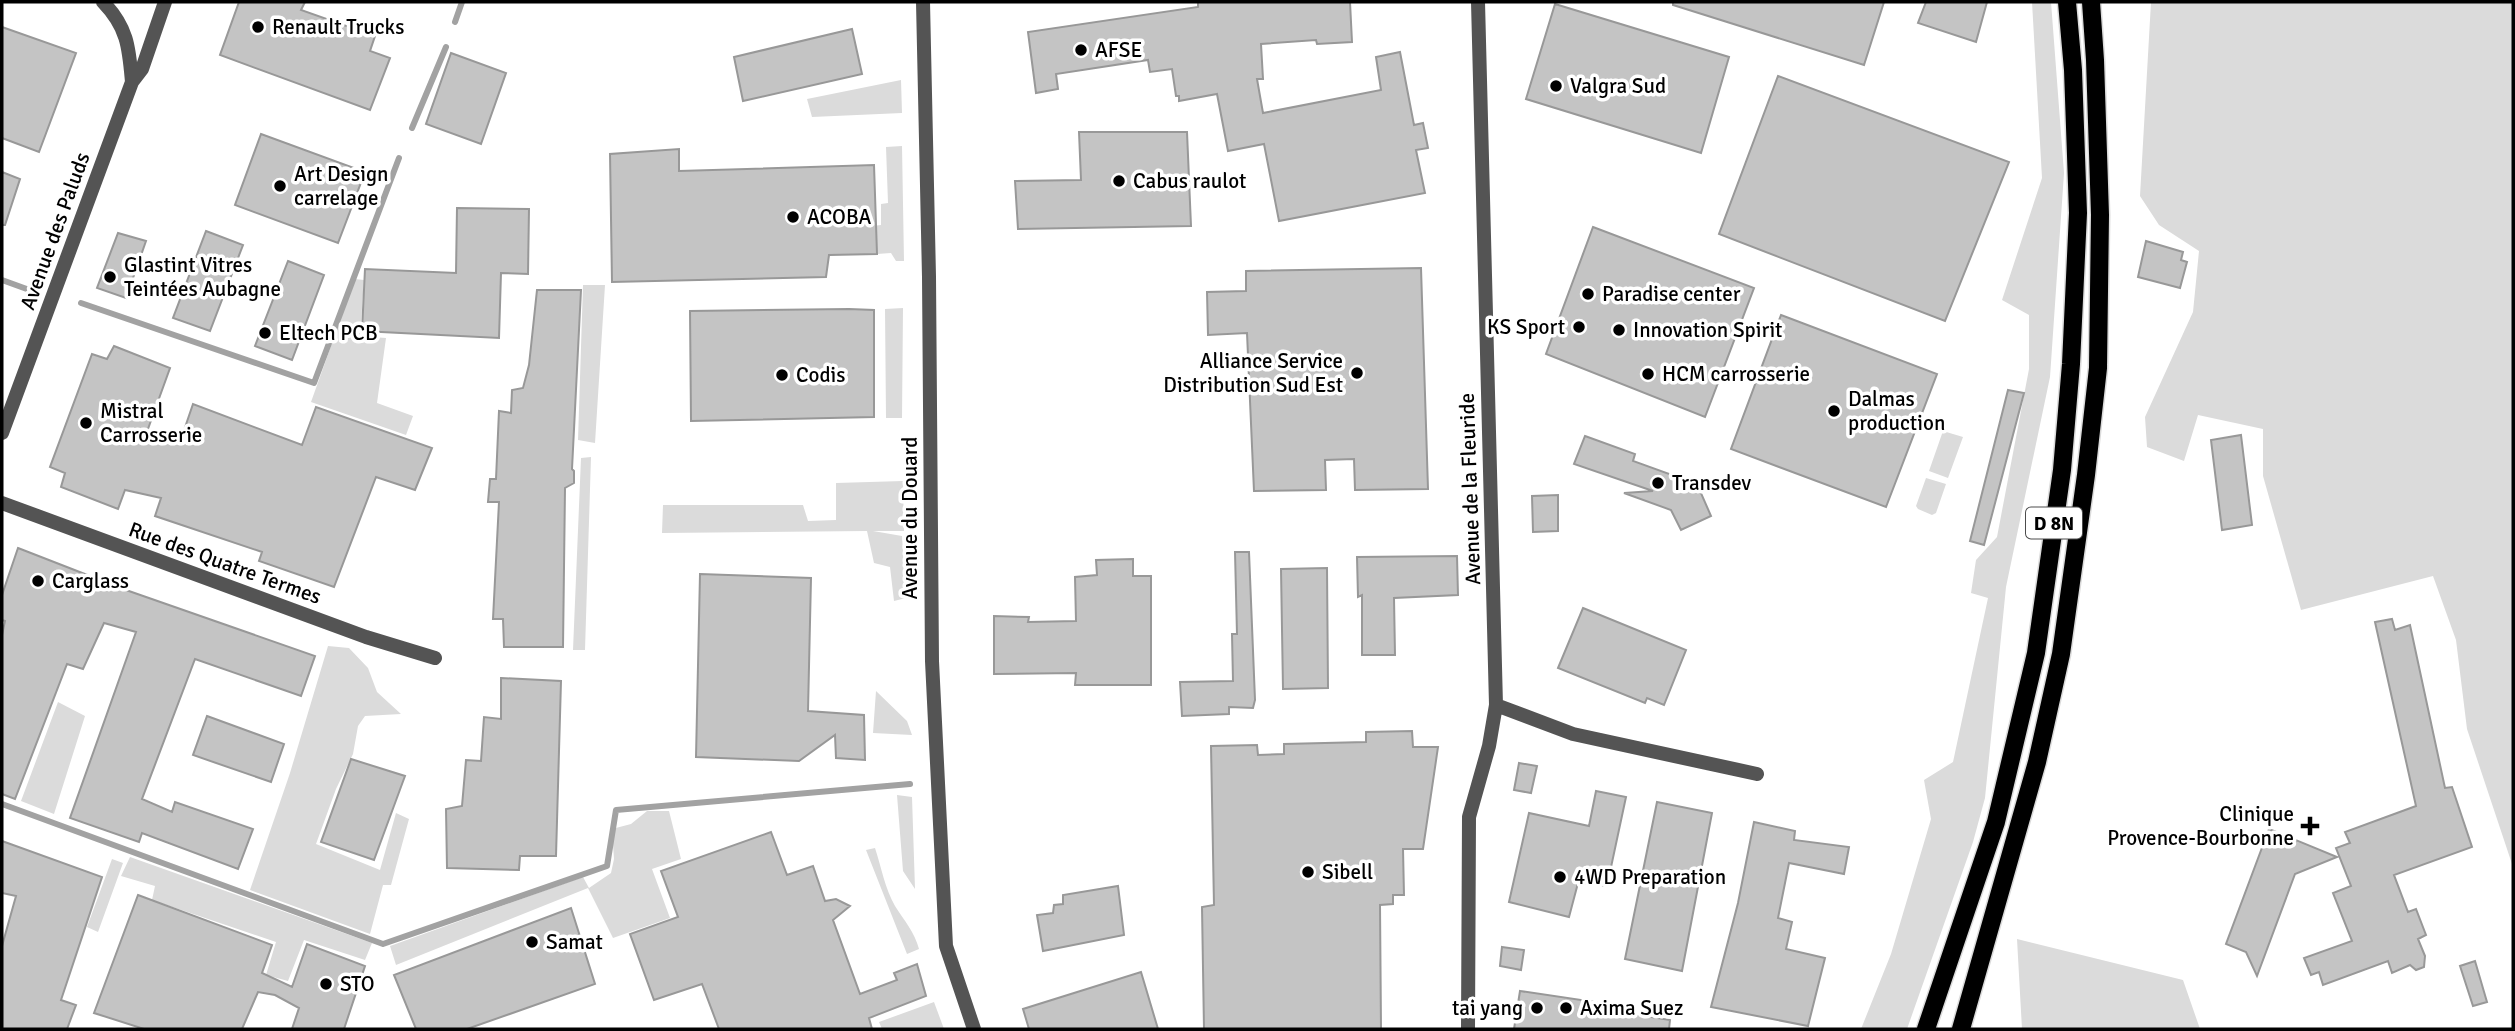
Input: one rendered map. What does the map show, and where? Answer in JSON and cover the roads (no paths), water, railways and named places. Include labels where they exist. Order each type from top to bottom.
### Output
[{"type":"main road","name":"D 8N","points":[[1926,1029],[1996,822],[2036,653],[2060,483],[2071,364],[2078,214],[2073,71],[2067,2]]},
{"type":"main road","name":"D 8N","points":[[1961,1029],[2037,762],[2061,654],[2086,475],[2098,368],[2100,215],[2091,2]]},
{"type":"street","name":"Avenue des Paluds","points":[[104,2],[117,17],[125,33],[132,82]]},
{"type":"street","name":"Avenue des Paluds","points":[[2,433],[132,82],[142,69],[165,2]]},
{"type":"street","name":"Avenue du Douard","points":[[923,2],[929,277],[932,661],[946,946],[974,1029]]},
{"type":"street","name":"Avenue de la Fleuride","points":[[1468,1029],[1469,817],[1489,746],[1496,705],[1478,2]]},
{"type":"street","name":"Rue des Quatre Termes","points":[[2,503],[366,637],[435,658]]},
{"type":"street","points":[[1496,705],[1573,734],[1757,774]]},
{"type":"waterway","points":[[455,22],[462,2]]},
{"type":"waterway","points":[[412,128],[446,47]]},
{"type":"waterway","points":[[81,303],[314,383],[399,158]]},
{"type":"waterway","points":[[2,280],[35,292]]},
{"type":"waterway","points":[[2,804],[383,944],[607,866],[616,810],[910,784]]},
{"type":"place","name":"Renault Trucks","points":[[258,27]]},
{"type":"place","name":"AFSE","points":[[1081,50]]},
{"type":"place","name":"Valgra Sud","points":[[1556,86]]},
{"type":"place","name":"Cabus raulot","points":[[1119,181]]},
{"type":"place","name":"Art Design carrelage","points":[[280,186]]},
{"type":"place","name":"ACOBA","points":[[793,217]]},
{"type":"place","name":"Glastint Vitres Teintées Aubagne","points":[[110,277]]},
{"type":"place","name":"Paradise center","points":[[1588,294]]},
{"type":"place","name":"KS Sport","points":[[1579,327]]},
{"type":"place","name":"Innovation Spirit","points":[[1619,330]]},
{"type":"place","name":"Eltech PCB","points":[[265,333]]},
{"type":"place","name":"Alliance Service Distribution Sud Est","points":[[1357,373]]},
{"type":"place","name":"HCM carrosserie","points":[[1648,374]]},
{"type":"place","name":"Codis","points":[[782,375]]},
{"type":"place","name":"Dalmas production","points":[[1834,411]]},
{"type":"place","name":"Mistral Carrosserie","points":[[86,423]]},
{"type":"place","name":"Transdev","points":[[1658,483]]},
{"type":"place","name":"Carglass","points":[[38,581]]},
{"type":"place","name":"Clinique Provence-Bourbonne","points":[[2310,826]]},
{"type":"place","name":"Sibell","points":[[1308,872]]},
{"type":"place","name":"4WD Preparation","points":[[1560,877]]},
{"type":"place","name":"Samat","points":[[532,942]]},
{"type":"place","name":"STO","points":[[326,984]]},
{"type":"place","name":"tai yang","points":[[1537,1008]]},
{"type":"place","name":"Axima Suez","points":[[1566,1008]]}]
